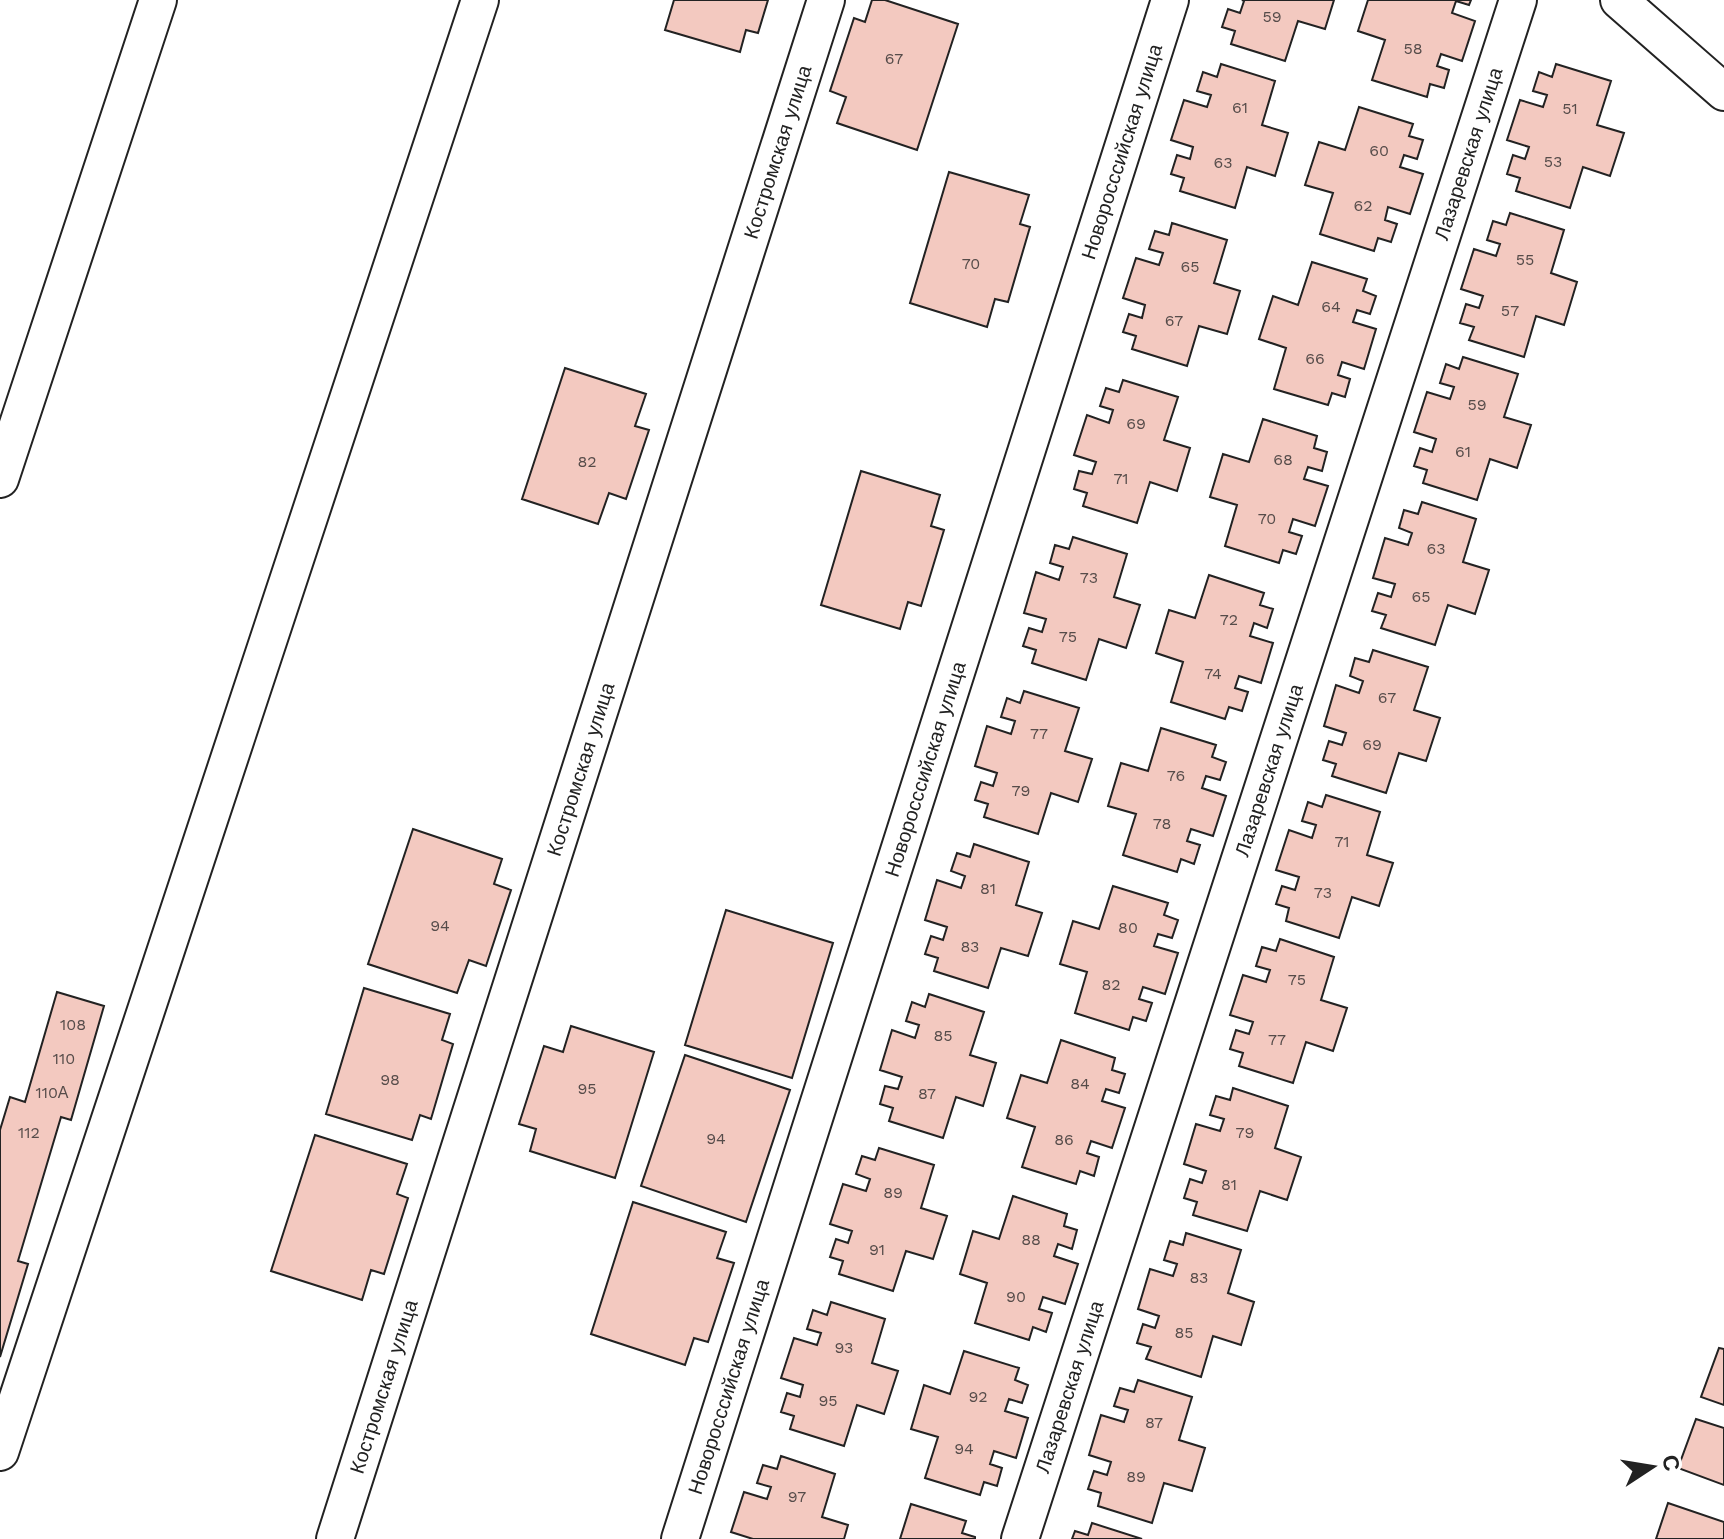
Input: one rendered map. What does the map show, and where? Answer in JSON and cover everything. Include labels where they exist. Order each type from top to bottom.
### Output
[{"type":"street","points":[[0,479],[158,0]]},
{"type":"street","points":[[0,1452],[480,0]]},
{"type":"street","name":"Костромская улица","points":[[335,1539],[826,0]]},
{"type":"street","name":"Новоросссийская улица","points":[[680,1539],[1170,0]]},
{"type":"street","name":"Лазаревская улица","points":[[1020,1539],[1518,0]]},
{"type":"street","points":[[1619,0],[1724,92]]},
{"type":"building","points":[[674,0],[768,0],[758,33],[746,30],[740,52],[665,30]]},
{"type":"building","points":[[872,0],[885,0],[958,24],[917,150],[837,123],[846,97],[830,91],[854,18],[865,22]]},
{"type":"building","points":[[1242,0],[1334,0],[1325,29],[1298,21],[1285,61],[1231,44],[1235,31],[1222,27],[1228,9],[1240,13]]},
{"type":"building","points":[[1368,0],[1471,0],[1469,5],[1456,1],[1452,13],[1475,21],[1462,61],[1441,54],[1437,66],[1449,70],[1444,88],[1430,84],[1427,97],[1372,80],[1385,40],[1358,31]]},
{"type":"building","points":[[1221,64],[1275,81],[1262,125],[1288,133],[1275,176],[1247,167],[1235,208],[1180,191],[1184,178],[1171,174],[1177,155],[1190,159],[1193,147],[1171,140],[1184,100],[1207,107],[1211,95],[1197,91],[1203,72],[1217,77]]},
{"type":"building","points":[[1556,64],[1611,81],[1597,125],[1624,133],[1610,176],[1583,167],[1570,208],[1516,191],[1520,178],[1507,174],[1513,155],[1525,159],[1529,147],[1507,140],[1520,100],[1543,107],[1547,95],[1533,91],[1539,72],[1552,77]]},
{"type":"building","points":[[1359,107],[1413,124],[1409,136],[1423,140],[1417,159],[1404,155],[1400,167],[1423,174],[1410,214],[1388,207],[1385,220],[1397,224],[1391,242],[1378,238],[1374,251],[1320,234],[1333,193],[1305,185],[1319,142],[1345,150]]},
{"type":"building","points":[[949,172],[1029,195],[1020,224],[1030,227],[1008,302],[995,299],[987,327],[910,303]]},
{"type":"building","points":[[1510,213],[1564,230],[1551,273],[1577,282],[1564,325],[1536,316],[1524,357],[1469,340],[1474,327],[1460,323],[1466,304],[1479,308],[1483,296],[1461,289],[1474,249],[1496,256],[1500,244],[1487,240],[1493,221],[1506,225]]},
{"type":"building","points":[[1172,223],[1227,240],[1214,283],[1240,291],[1227,334],[1199,326],[1187,366],[1132,349],[1136,336],[1123,332],[1129,314],[1142,318],[1145,305],[1123,298],[1136,258],[1159,265],[1163,253],[1149,249],[1155,231],[1169,235]]},
{"type":"building","points":[[1312,262],[1367,279],[1363,291],[1376,296],[1370,314],[1357,310],[1353,322],[1376,329],[1364,369],[1342,362],[1338,375],[1350,379],[1345,397],[1332,393],[1328,405],[1274,389],[1286,348],[1259,339],[1273,296],[1298,305]]},
{"type":"building","points":[[1463,357],[1518,374],[1504,417],[1531,425],[1517,468],[1490,459],[1477,500],[1423,483],[1427,470],[1414,466],[1420,448],[1432,452],[1436,439],[1414,432],[1427,392],[1450,399],[1454,387],[1440,383],[1446,364],[1459,369]]},
{"type":"building","points":[[565,368],[646,394],[635,426],[649,430],[626,499],[609,493],[598,524],[522,499]]},
{"type":"building","points":[[1123,380],[1178,397],[1164,440],[1190,448],[1177,491],[1150,482],[1137,523],[1083,506],[1087,493],[1074,489],[1079,471],[1092,474],[1096,462],[1074,455],[1087,415],[1109,423],[1113,410],[1100,406],[1106,388],[1119,392]]},
{"type":"building","points":[[1263,419],[1317,436],[1314,448],[1327,452],[1322,471],[1308,467],[1304,479],[1328,486],[1315,526],[1293,519],[1289,532],[1302,536],[1296,554],[1283,550],[1279,563],[1225,546],[1237,505],[1210,497],[1223,454],[1249,462]]},
{"type":"building","points":[[861,471],[940,495],[931,526],[944,530],[921,606],[908,602],[900,629],[821,605]]},
{"type":"building","points":[[1422,502],[1476,519],[1463,562],[1489,570],[1475,614],[1448,605],[1435,645],[1381,628],[1386,615],[1372,611],[1378,593],[1391,597],[1395,584],[1373,578],[1385,538],[1408,545],[1412,533],[1399,528],[1404,510],[1418,514]]},
{"type":"building","points":[[1073,537],[1127,554],[1114,597],[1140,605],[1126,648],[1099,639],[1086,680],[1032,663],[1036,650],[1023,646],[1029,628],[1042,632],[1046,619],[1024,613],[1036,572],[1059,580],[1063,567],[1050,563],[1055,545],[1069,549]]},
{"type":"building","points":[[1209,575],[1264,593],[1260,605],[1273,609],[1267,628],[1254,623],[1250,636],[1273,643],[1261,683],[1239,676],[1235,688],[1248,692],[1242,711],[1229,707],[1225,719],[1171,702],[1183,662],[1156,653],[1169,610],[1195,618]]},
{"type":"building","points":[[1373,650],[1428,667],[1414,710],[1440,718],[1426,761],[1399,753],[1386,793],[1332,776],[1336,764],[1323,760],[1329,741],[1342,745],[1346,733],[1324,726],[1336,685],[1359,693],[1363,681],[1350,676],[1355,658],[1369,662]]},
{"type":"building","points":[[1024,691],[1079,708],[1065,751],[1092,759],[1078,802],[1051,793],[1038,834],[984,817],[988,804],[975,800],[981,782],[993,786],[997,773],[975,766],[987,726],[1011,734],[1015,721],[1001,717],[1007,698],[1020,703]]},
{"type":"building","points":[[1161,728],[1216,745],[1212,757],[1226,762],[1220,780],[1206,776],[1202,788],[1226,796],[1213,836],[1191,829],[1187,841],[1200,845],[1194,864],[1181,859],[1177,872],[1123,855],[1136,814],[1108,806],[1121,763],[1148,771]]},
{"type":"building","points":[[1326,795],[1380,812],[1367,855],[1393,863],[1379,906],[1352,897],[1339,938],[1286,921],[1289,908],[1276,904],[1282,886],[1295,890],[1299,877],[1276,870],[1289,830],[1312,838],[1316,825],[1302,821],[1308,802],[1322,807]]},
{"type":"building","points":[[413,829],[502,859],[494,884],[511,890],[486,966],[469,960],[457,993],[368,964]]},
{"type":"building","points":[[974,844],[1029,862],[1016,905],[1042,913],[1028,956],[1001,948],[988,988],[934,971],[938,958],[925,954],[931,936],[943,940],[947,927],[925,920],[937,880],[961,888],[965,876],[951,871],[957,853],[970,857]]},
{"type":"building","points":[[1113,886],[1168,903],[1164,915],[1178,920],[1172,938],[1158,934],[1154,946],[1178,953],[1165,994],[1143,987],[1139,999],[1152,1003],[1146,1021],[1133,1017],[1129,1030],[1075,1013],[1087,972],[1060,964],[1073,921],[1099,929]]},
{"type":"building","points":[[726,910],[833,943],[792,1078],[685,1045]]},
{"type":"building","points":[[1280,939],[1334,957],[1321,1000],[1347,1008],[1333,1051],[1306,1042],[1293,1083],[1239,1066],[1243,1053],[1230,1049],[1236,1030],[1249,1034],[1253,1022],[1230,1015],[1243,975],[1266,982],[1270,970],[1256,966],[1262,947],[1276,951]]},
{"type":"building","points":[[364,988],[450,1014],[442,1040],[453,1044],[431,1119],[420,1115],[412,1140],[326,1114]]},
{"type":"building","points":[[57,992],[104,1006],[71,1120],[61,1117],[18,1261],[28,1264],[0,1357],[0,1130],[10,1097],[25,1102]]},
{"type":"building","points":[[929,994],[984,1012],[970,1055],[996,1063],[983,1106],[956,1097],[943,1138],[889,1121],[893,1108],[880,1104],[885,1086],[898,1089],[902,1077],[880,1070],[892,1030],[915,1038],[919,1025],[906,1021],[912,1002],[925,1007]]},
{"type":"building","points":[[571,1026],[654,1052],[615,1178],[530,1151],[536,1129],[519,1124],[544,1046],[563,1052]]},
{"type":"building","points":[[1061,1040],[1115,1058],[1112,1070],[1125,1074],[1119,1093],[1106,1089],[1102,1101],[1125,1108],[1112,1148],[1091,1141],[1087,1153],[1099,1157],[1094,1176],[1080,1171],[1076,1184],[1022,1167],[1035,1127],[1007,1118],[1021,1075],[1047,1083]]},
{"type":"building","points":[[685,1055],[790,1090],[746,1222],[641,1186]]},
{"type":"building","points":[[1233,1088],[1288,1106],[1275,1148],[1301,1157],[1287,1200],[1260,1191],[1247,1231],[1193,1215],[1197,1202],[1184,1198],[1190,1179],[1202,1183],[1206,1171],[1184,1164],[1196,1124],[1220,1131],[1224,1119],[1210,1115],[1216,1096],[1230,1100]]},
{"type":"building","points":[[315,1135],[407,1164],[397,1194],[408,1198],[384,1274],[371,1270],[362,1300],[271,1271]]},
{"type":"building","points":[[879,1148],[934,1165],[921,1208],[947,1216],[933,1259],[906,1251],[893,1291],[839,1274],[843,1261],[830,1257],[836,1239],[848,1243],[852,1231],[830,1224],[843,1184],[866,1191],[870,1179],[856,1174],[862,1156],[875,1160]]},
{"type":"building","points":[[1013,1196],[1067,1214],[1064,1226],[1077,1230],[1072,1249],[1058,1244],[1054,1256],[1078,1264],[1065,1304],[1043,1297],[1039,1309],[1052,1313],[1046,1332],[1033,1327],[1029,1340],[975,1323],[987,1283],[960,1274],[973,1231],[999,1239]]},
{"type":"building","points":[[633,1202],[726,1232],[717,1258],[734,1263],[708,1342],[694,1338],[685,1365],[591,1334]]},
{"type":"building","points":[[1186,1233],[1241,1250],[1228,1293],[1254,1302],[1241,1345],[1213,1336],[1201,1377],[1146,1359],[1151,1347],[1137,1343],[1143,1324],[1155,1328],[1159,1316],[1138,1309],[1150,1269],[1173,1276],[1177,1264],[1164,1260],[1170,1241],[1183,1245]]},
{"type":"building","points":[[831,1302],[885,1319],[872,1363],[898,1371],[884,1414],[857,1405],[844,1446],[790,1429],[794,1416],[781,1412],[787,1393],[800,1397],[803,1385],[781,1378],[794,1338],[817,1345],[821,1333],[807,1329],[813,1310],[827,1315]]},
{"type":"building","points":[[1719,1348],[1724,1349],[1724,1405],[1701,1397]]},
{"type":"building","points":[[964,1351],[1019,1368],[1015,1380],[1028,1385],[1022,1403],[1009,1399],[1005,1411],[1028,1418],[1016,1458],[994,1451],[990,1464],[1002,1468],[997,1486],[984,1482],[980,1495],[925,1478],[938,1437],[911,1429],[924,1385],[950,1394]]},
{"type":"building","points":[[1138,1380],[1192,1397],[1179,1440],[1205,1448],[1192,1491],[1164,1483],[1152,1523],[1098,1506],[1101,1493],[1088,1489],[1094,1471],[1107,1475],[1111,1462],[1089,1455],[1101,1415],[1124,1422],[1128,1410],[1114,1406],[1120,1388],[1134,1392]]},
{"type":"building","points":[[1696,1419],[1724,1428],[1724,1485],[1678,1468]]},
{"type":"building","points":[[781,1456],[835,1474],[822,1517],[848,1525],[844,1539],[753,1539],[731,1532],[744,1492],[767,1499],[771,1487],[757,1483],[763,1465],[777,1469]]},
{"type":"building","points":[[1668,1503],[1724,1522],[1724,1539],[1656,1539]]},
{"type":"building","points":[[911,1504],[966,1521],[962,1533],[975,1539],[900,1539]]},
{"type":"building","points":[[1092,1523],[1142,1539],[1072,1539],[1075,1531],[1088,1535]]}]
